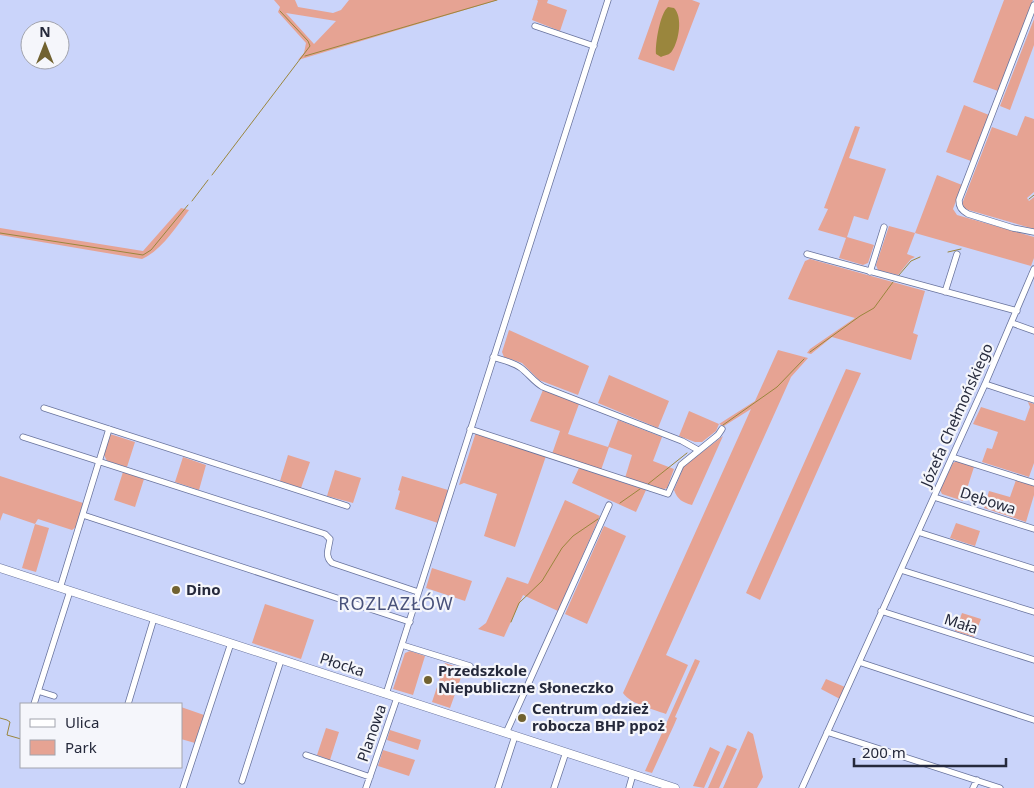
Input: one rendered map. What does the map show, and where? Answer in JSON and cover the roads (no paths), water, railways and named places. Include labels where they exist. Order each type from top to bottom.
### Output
[{"type":"street","points":[[386,694],[608,0]]},
{"type":"street","points":[[1034,6],[958,200],[962,211],[968,214],[1013,228],[1034,232]]},
{"type":"street","points":[[535,26],[594,46]]},
{"type":"street","points":[[870,272],[884,227]]},
{"type":"street","points":[[807,254],[1017,311]]},
{"type":"street","points":[[945,292],[957,254]]},
{"type":"street","name":"Józefa Chełmońskiego","points":[[802,788],[985,384],[1034,271]]},
{"type":"street","points":[[1012,323],[1034,331]]},
{"type":"street","points":[[493,357],[519,366],[535,382],[543,387],[686,443],[698,450]]},
{"type":"street","points":[[985,384],[1034,400]]},
{"type":"street","points":[[44,408],[348,506]]},
{"type":"street","points":[[60,588],[109,429]]},
{"type":"street","points":[[470,429],[665,494],[669,493],[681,464],[722,429]]},
{"type":"street","points":[[22,437],[325,534],[330,539],[327,554],[328,559],[332,563],[418,592]]},
{"type":"street","points":[[952,457],[1034,483]]},
{"type":"street","name":"Dębowa","points":[[934,497],[1034,529]]},
{"type":"street","points":[[506,733],[608,505]]},
{"type":"street","points":[[83,514],[410,622]]},
{"type":"street","points":[[918,532],[1034,569]]},
{"type":"street","name":"Płocka","points":[[0,568],[675,788]]},
{"type":"street","points":[[901,570],[1034,612]]},
{"type":"street","points":[[34,703],[70,591]]},
{"type":"street","name":"Mała","points":[[881,611],[1034,660]]},
{"type":"street","points":[[128,703],[154,618]]},
{"type":"street","points":[[183,788],[231,644]]},
{"type":"street","points":[[402,645],[470,666]]},
{"type":"street","points":[[242,781],[281,660]]},
{"type":"street","points":[[858,662],[1034,720]]},
{"type":"street","points":[[38,691],[54,696]]},
{"type":"street","name":"Planowa","points":[[366,788],[397,698]]},
{"type":"street","points":[[827,732],[1000,788]]},
{"type":"street","points":[[498,788],[514,736]]},
{"type":"street","points":[[554,788],[566,752]]},
{"type":"street","name":"Planowa","points":[[306,755],[370,777]]},
{"type":"street","points":[[629,788],[633,774]]},
{"type":"street","points":[[973,788],[977,780]]},
{"type":"waterway","points":[[305,56],[497,0]]},
{"type":"waterway","points":[[212,175],[310,46],[308,41],[280,11]]},
{"type":"waterway","points":[[192,201],[208,180]]},
{"type":"waterway","points":[[1029,199],[1034,195]]},
{"type":"waterway","points":[[0,233],[143,255],[151,250],[188,205]]},
{"type":"waterway","points":[[948,252],[961,249]]},
{"type":"waterway","points":[[899,275],[911,261],[920,257]]},
{"type":"waterway","points":[[810,352],[874,308],[893,282]]},
{"type":"waterway","points":[[723,425],[777,387],[804,359]]},
{"type":"waterway","points":[[648,484],[687,453]]},
{"type":"waterway","points":[[620,503],[640,489]]},
{"type":"waterway","points":[[511,622],[519,603],[542,581],[562,548],[573,536],[598,519]]},
{"type":"waterway","points":[[0,718],[10,722],[7,735],[20,739]]},
{"type":"place","name":"Dino","points":[[176,590]]},
{"type":"place","name":"Przedszkole Niepubliczne Słoneczko","points":[[428,680]]},
{"type":"place","name":"Centrum odzież robocza BHP ppoż","points":[[522,718]]},
{"type":"district","name":"ROZLAZŁÓW","points":[[396,604]]}]
